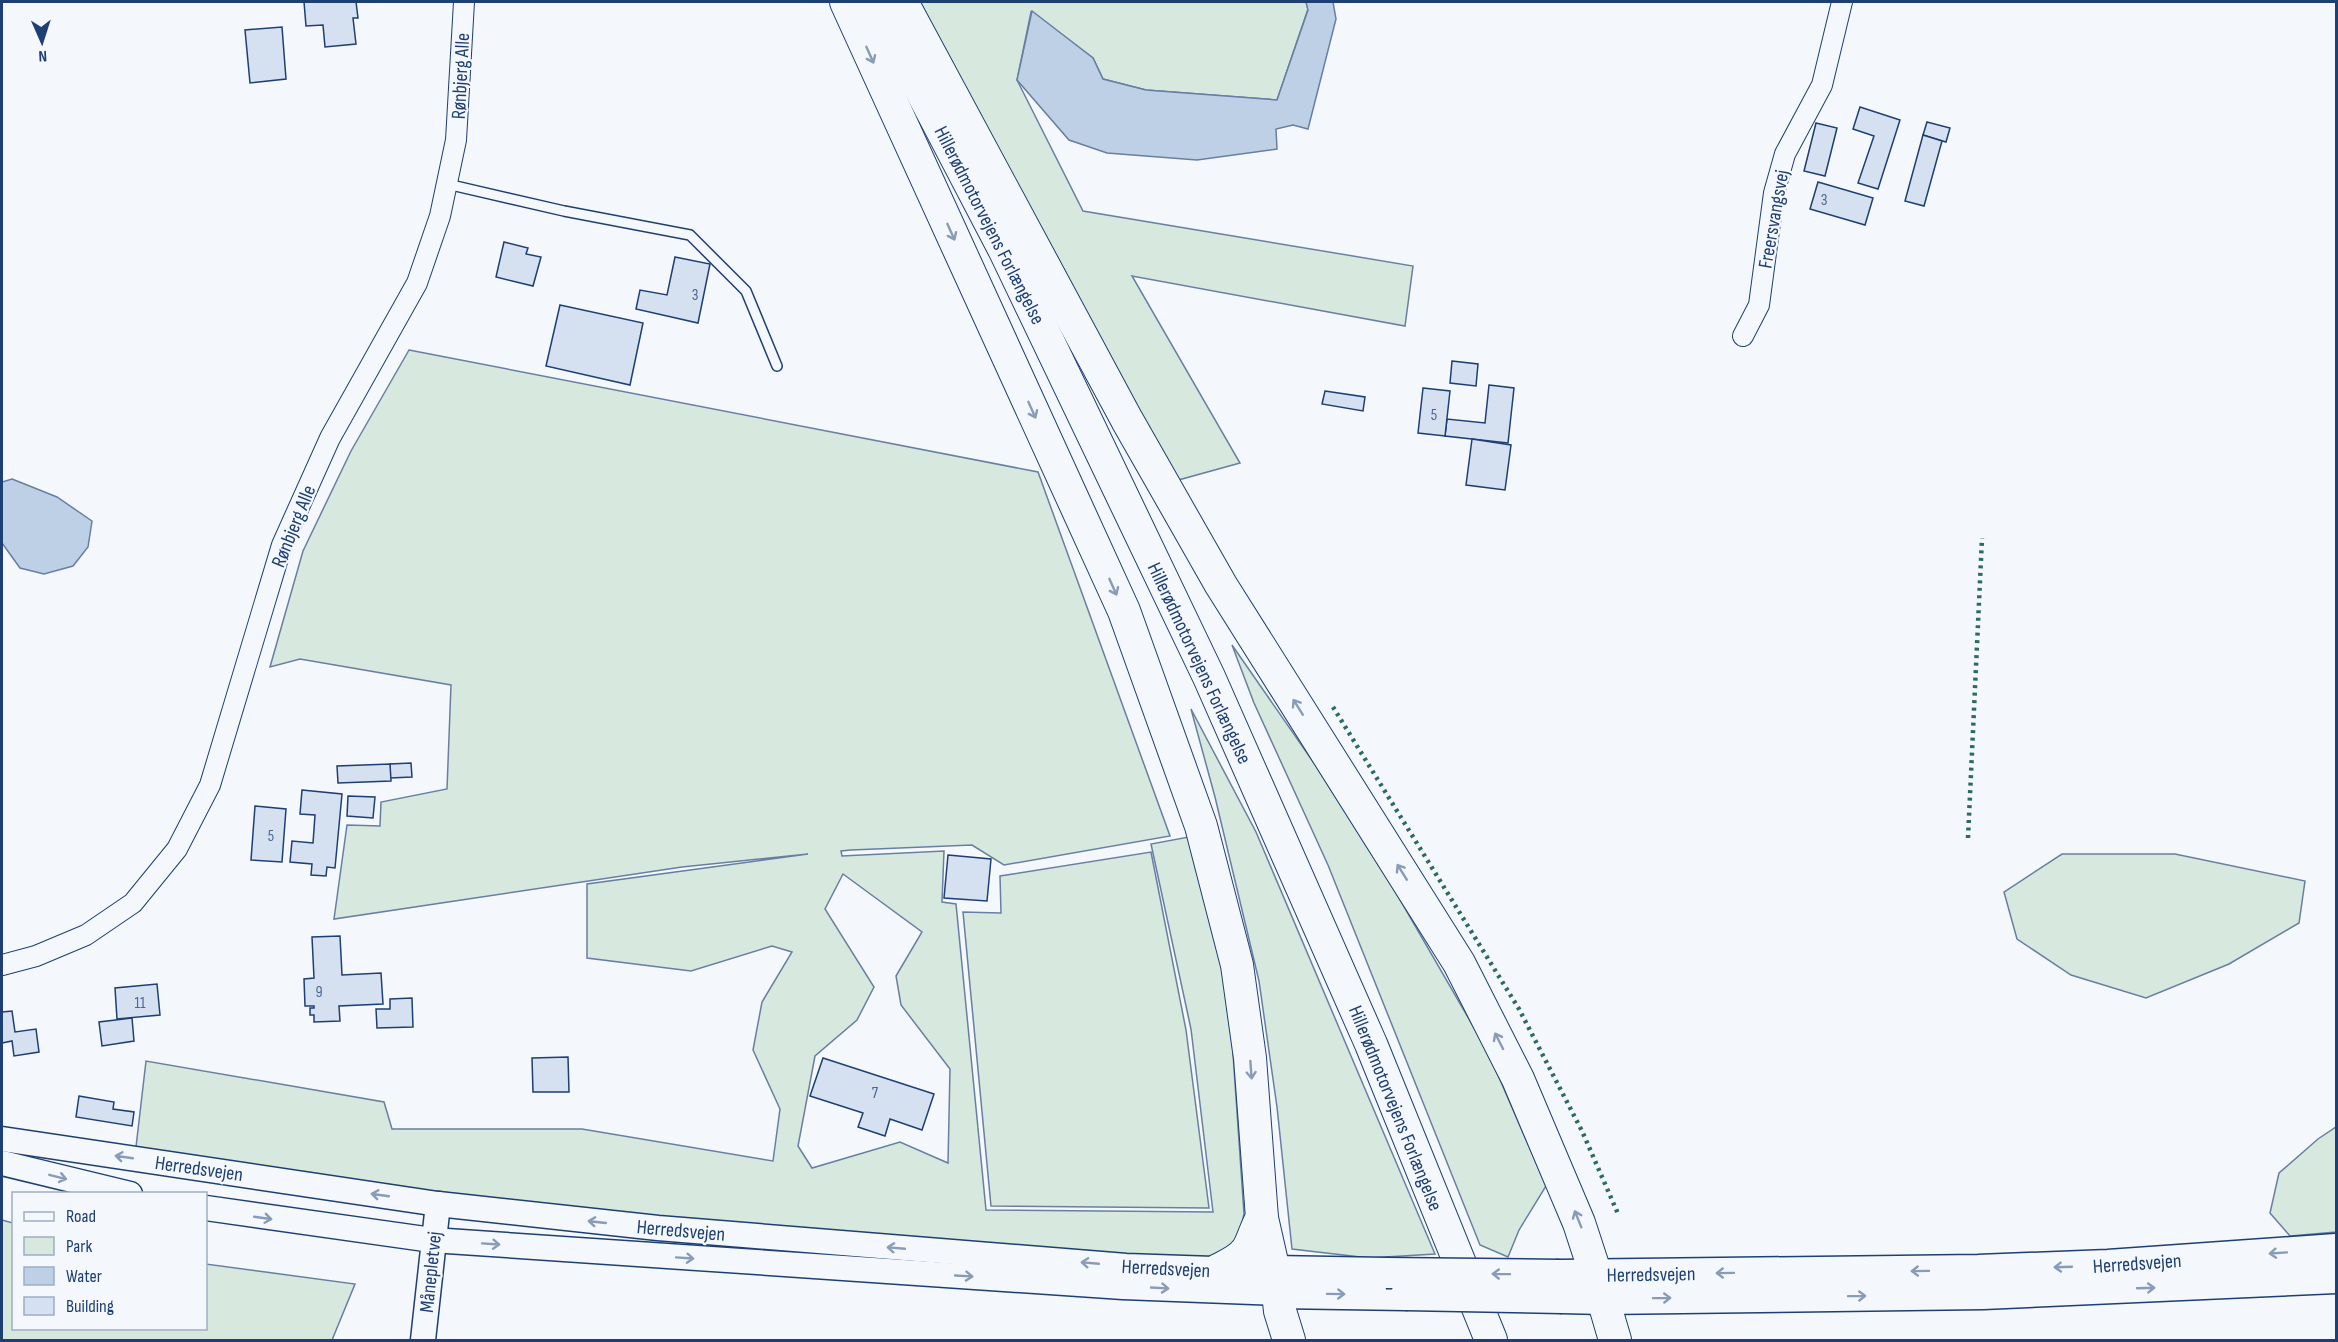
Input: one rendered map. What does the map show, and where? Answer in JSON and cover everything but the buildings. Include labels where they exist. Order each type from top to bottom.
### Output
[{"type":"highway","points":[[846,2],[1124,611],[1201,826],[1237,965],[1250,1058],[1262,1218],[1280,1311],[1289,1341]]},
{"type":"highway","name":"Hillerødmotorvejens Forlængelse","points":[[875,2],[1005,251],[1209,677],[1371,1044],[1491,1341]]},
{"type":"highway","points":[[902,2],[1127,420],[1221,585],[1459,963],[1518,1079],[1579,1222],[1615,1341]]},
{"type":"highway","points":[[1218,1270],[1237,1261],[1248,1249],[1253,1232],[1262,1218]]},
{"type":"main road","name":"Herredsvejen","points":[[1600,1287],[2108,1265],[2337,1249]]},
{"type":"main road","name":"Herredsvejen","points":[[1276,1282],[1386,1273],[1561,1286],[1983,1294],[2337,1278]]},
{"type":"main road","name":"Herredsvejen","points":[[1276,1282],[1406,1295],[1561,1286]]},
{"type":"street","name":"Rønbjerg Alle","points":[[2,965],[36,956],[86,935],[133,903],[177,849],[210,785],[282,545],[330,438],[417,283],[440,216],[456,140],[464,2]]},
{"type":"street","name":"Freersvangsvej","points":[[1743,336],[1759,305],[1774,193],[1785,154],[1822,85],[1842,2]]},
{"type":"street","name":"Herredsvejen","points":[[2,1139],[438,1204],[658,1228],[1126,1266],[1218,1270],[1276,1282]]},
{"type":"street","points":[[2,1163],[122,1192]]},
{"type":"street","name":"Månepletvej","points":[[423,1341],[432,1240],[438,1204]]},
{"type":"street","name":"Herredsvejen","points":[[207,1208],[432,1240],[1123,1287],[1276,1282]]},
{"type":"lane","points":[[447,184],[564,211],[690,235],[746,291],[777,366]]},
{"type":"green space","points":[[909,2],[1306,2],[1308,9],[1277,100],[1146,90],[1103,79],[1093,58],[1031,12],[1017,80],[1083,211],[1413,266],[1405,326],[1132,276],[1240,463],[1171,482]]},
{"type":"green space","points":[[409,350],[1038,472],[1170,836],[1004,865],[972,845],[851,850],[841,851],[842,856],[944,851],[942,902],[956,904],[986,1210],[1213,1212],[1191,1029],[1151,844],[1194,836],[1229,995],[1244,1214],[1239,1237],[1217,1257],[1162,1261],[971,1248],[388,1186],[136,1147],[146,1061],[384,1102],[392,1129],[582,1129],[773,1161],[780,1109],[753,1050],[762,1002],[792,952],[772,946],[691,971],[587,958],[587,884],[808,854],[682,867],[334,919],[347,825],[380,826],[381,802],[447,789],[451,685],[300,659],[270,667],[303,551],[351,451]],"holes":[[[843,874],[922,932],[896,976],[901,1005],[950,1069],[948,1163],[900,1142],[812,1168],[798,1146],[815,1056],[857,1020],[874,987],[825,909]]]},
{"type":"green space","points":[[1232,645],[1316,766],[1395,891],[1488,1052],[1546,1186],[1519,1230],[1508,1257],[1480,1245],[1328,865],[1254,703]]},
{"type":"green space","points":[[1191,709],[1256,832],[1435,1254],[1369,1258],[1292,1249],[1277,1107],[1259,981],[1215,797]]},
{"type":"green space","points":[[1151,852],[1186,1030],[1209,1208],[991,1206],[963,912],[1001,913],[1000,876]]},
{"type":"green space","points":[[2062,854],[2175,854],[2305,881],[2299,923],[2229,964],[2146,998],[2071,975],[2017,939],[2004,892]]},
{"type":"green space","points":[[2336,1127],[2336,1232],[2290,1236],[2270,1213],[2279,1173],[2318,1139]]},
{"type":"green space","points":[[2,1220],[12,1223],[12,1330],[207,1330],[207,1264],[355,1284],[332,1340],[2,1340]]},
{"type":"water","points":[[1306,2],[1333,2],[1336,19],[1308,129],[1293,125],[1276,129],[1277,149],[1197,160],[1107,153],[1069,140],[1017,80],[1032,11],[1093,58],[1103,79],[1146,90],[1277,100],[1308,10]]},
{"type":"water","points":[[12,479],[57,497],[92,521],[88,547],[73,566],[44,574],[20,568],[2,543],[2,482]]},
{"type":"hedge","points":[[1968,838],[1982,538]]},
{"type":"hedge","points":[[1333,707],[1519,1009],[1582,1131],[1619,1216]]}]
